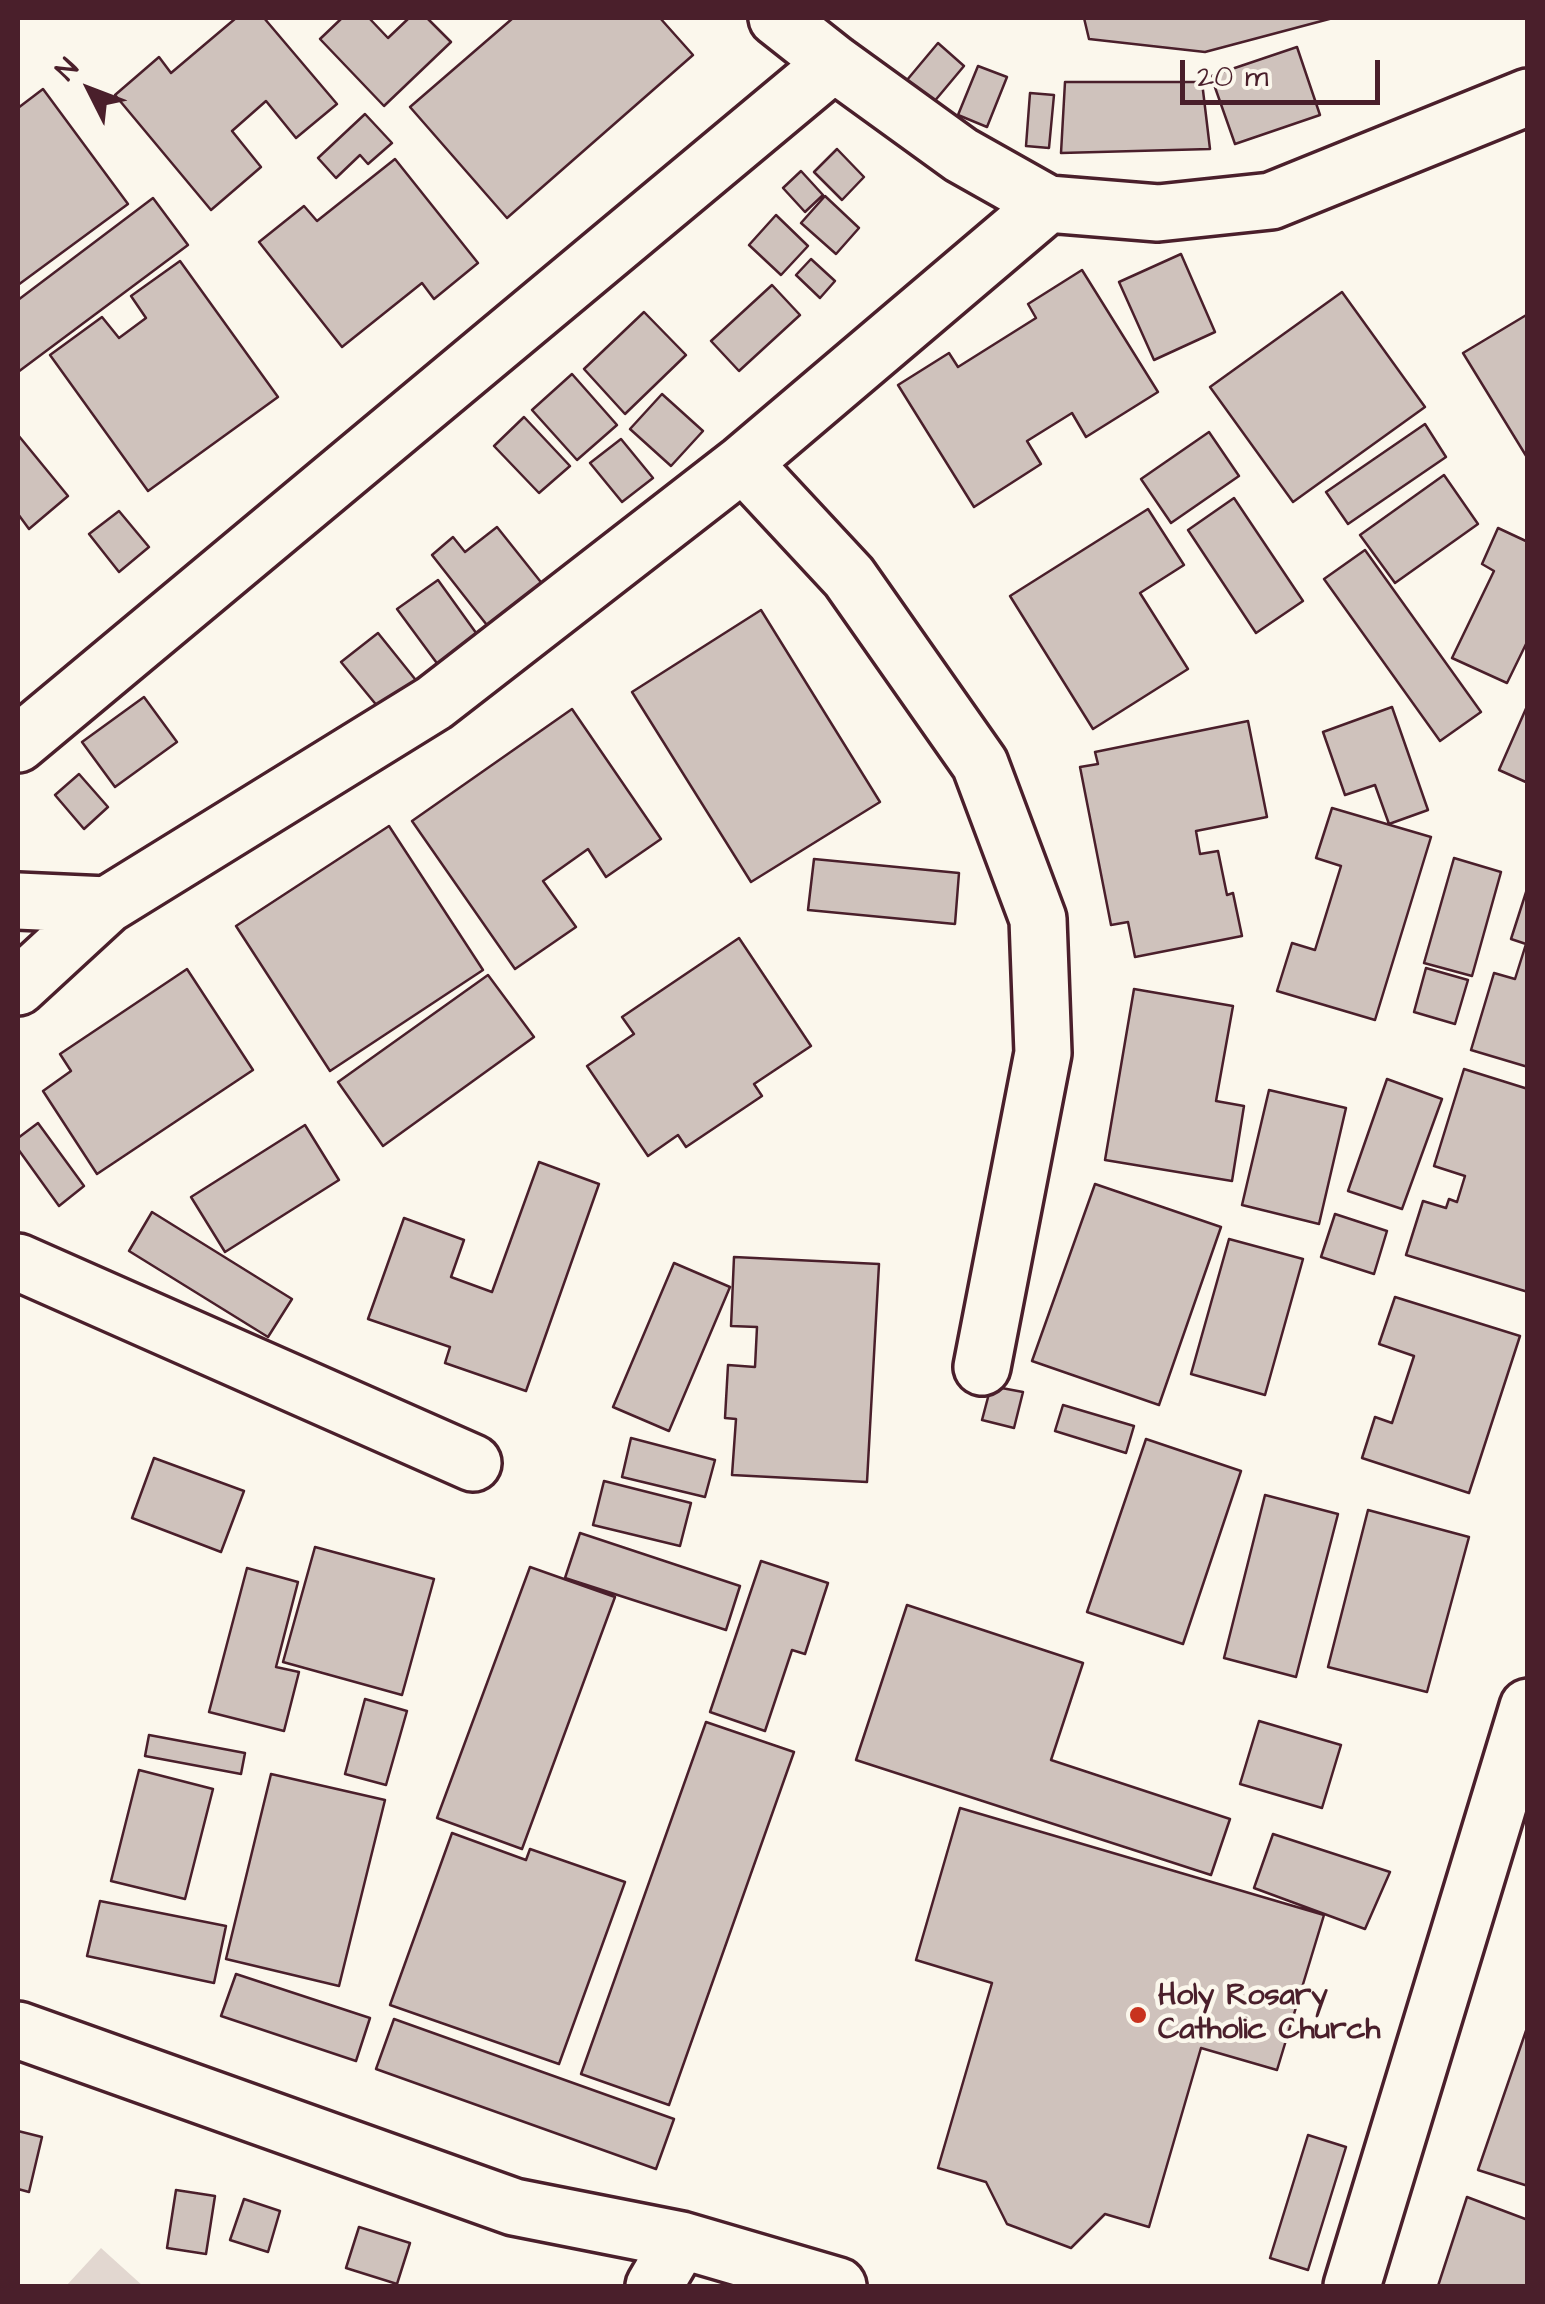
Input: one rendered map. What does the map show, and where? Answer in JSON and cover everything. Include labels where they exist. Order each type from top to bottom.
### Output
[{"type":"street","points":[[777,18],[961,155],[1048,204],[1158,213],[1270,200],[1528,97]]},
{"type":"street","points":[[18,744],[834,63]]},
{"type":"street","points":[[18,987],[107,905],[434,703],[743,463],[1048,204]]},
{"type":"street","points":[[743,463],[849,577],[980,764],[1038,918],[1043,1054],[982,1367]]},
{"type":"street","points":[[18,902],[107,905]]},
{"type":"street","points":[[18,1262],[473,1463]]},
{"type":"street","points":[[1352,2286],[1528,1707]]},
{"type":"street","points":[[18,2030],[514,2207],[681,2240],[838,2286]]},
{"type":"street","points":[[654,2286],[681,2240]]},
{"type":"shaded area","points":[[101,2248],[143,2286],[66,2286]]},
{"type":"building","points":[[236,18],[264,18],[337,104],[296,138],[266,101],[232,131],[261,167],[211,210],[115,95],[159,57],[171,73]]},
{"type":"building","points":[[342,18],[369,18],[388,38],[409,18],[427,18],[451,42],[384,106],[320,39]]},
{"type":"building","points":[[513,18],[660,18],[693,55],[507,218],[410,107]]},
{"type":"building","points":[[1084,18],[1333,18],[1205,52],[1089,39]]},
{"type":"building","points":[[938,43],[964,66],[933,103],[907,80]]},
{"type":"building","points":[[1297,47],[1320,115],[1235,144],[1211,76]]},
{"type":"building","points":[[978,66],[1007,77],[987,127],[958,115]]},
{"type":"building","points":[[1065,82],[1202,82],[1210,149],[1061,153]]},
{"type":"building","points":[[43,89],[128,204],[18,285],[18,108]]},
{"type":"building","points":[[1030,93],[1054,95],[1049,148],[1026,146]]},
{"type":"building","points":[[365,114],[392,143],[368,164],[360,155],[336,178],[318,158]]},
{"type":"building","points":[[837,149],[864,177],[842,200],[814,172]]},
{"type":"building","points":[[395,159],[478,263],[434,299],[422,283],[342,347],[259,242],[304,206],[317,221]]},
{"type":"building","points":[[801,171],[823,195],[805,212],[783,188]]},
{"type":"building","points":[[825,196],[859,228],[836,254],[801,223]]},
{"type":"building","points":[[153,198],[188,245],[18,372],[18,300]]},
{"type":"building","points":[[776,215],[808,246],[781,275],[749,245]]},
{"type":"building","points":[[1181,254],[1215,332],[1154,360],[1119,282]]},
{"type":"building","points":[[811,259],[835,281],[820,298],[796,275]]},
{"type":"building","points":[[180,261],[278,397],[148,491],[50,355],[102,317],[119,338],[146,318],[131,296]]},
{"type":"building","points":[[1082,270],[1158,392],[1086,437],[1072,413],[1027,441],[1041,464],[974,507],[898,385],[949,353],[958,367],[1036,318],[1028,304]]},
{"type":"building","points":[[772,285],[800,315],[739,371],[711,341]]},
{"type":"building","points":[[1342,292],[1425,407],[1293,502],[1210,387]]},
{"type":"building","points":[[644,312],[686,355],[625,414],[584,369]]},
{"type":"building","points":[[1528,314],[1528,459],[1463,353]]},
{"type":"building","points":[[572,374],[617,425],[577,460],[532,410]]},
{"type":"building","points":[[662,394],[703,431],[671,466],[630,429]]},
{"type":"building","points":[[524,417],[570,466],[539,493],[494,446]]},
{"type":"building","points":[[1425,424],[1446,457],[1348,524],[1326,492]]},
{"type":"building","points":[[1209,432],[1239,476],[1171,523],[1141,479]]},
{"type":"building","points":[[18,435],[68,496],[29,529],[18,514]]},
{"type":"building","points":[[621,439],[653,478],[622,502],[590,463]]},
{"type":"building","points":[[1444,475],[1478,524],[1395,583],[1360,535]]},
{"type":"building","points":[[1234,498],[1303,601],[1256,633],[1188,530]]},
{"type":"building","points":[[1148,509],[1184,565],[1140,593],[1188,669],[1093,729],[1010,596]]},
{"type":"building","points":[[119,511],[149,547],[119,572],[89,534]]},
{"type":"building","points":[[497,527],[544,586],[490,629],[432,555],[453,537],[465,552]]},
{"type":"building","points":[[1498,528],[1528,542],[1528,640],[1507,683],[1452,658],[1494,571],[1482,564]]},
{"type":"building","points":[[1365,550],[1481,712],[1440,741],[1324,579]]},
{"type":"building","points":[[438,580],[479,637],[439,666],[397,609]]},
{"type":"building","points":[[761,610],[880,802],[751,882],[632,692]]},
{"type":"building","points":[[378,633],[419,684],[383,713],[341,662]]},
{"type":"building","points":[[144,697],[177,742],[115,787],[82,742]]},
{"type":"building","points":[[1528,704],[1528,783],[1499,770]]},
{"type":"building","points":[[1392,707],[1428,810],[1389,824],[1375,785],[1345,795],[1323,732]]},
{"type":"building","points":[[572,709],[661,839],[606,877],[588,849],[543,881],[576,927],[515,969],[412,821]]},
{"type":"building","points":[[1248,721],[1267,817],[1196,831],[1200,854],[1218,851],[1227,895],[1233,893],[1242,936],[1135,957],[1128,922],[1111,925],[1080,767],[1098,764],[1095,752]]},
{"type":"building","points":[[79,774],[108,807],[84,829],[55,795]]},
{"type":"building","points":[[1332,808],[1431,837],[1375,1020],[1277,991],[1292,943],[1315,950],[1341,866],[1316,858]]},
{"type":"building","points":[[389,826],[483,970],[330,1071],[236,926]]},
{"type":"building","points":[[1454,858],[1501,872],[1472,976],[1424,963]]},
{"type":"building","points":[[814,859],[959,873],[955,924],[808,910]]},
{"type":"building","points":[[1528,886],[1528,1067],[1471,1050],[1494,973],[1515,979],[1526,944],[1511,939]]},
{"type":"building","points":[[739,938],[811,1046],[754,1084],[762,1096],[686,1147],[678,1135],[648,1156],[587,1066],[634,1034],[622,1017]]},
{"type":"building","points":[[1426,968],[1468,980],[1455,1024],[1414,1012]]},
{"type":"building","points":[[187,969],[253,1070],[97,1174],[43,1091],[71,1071],[60,1054]]},
{"type":"building","points":[[488,975],[534,1037],[383,1146],[338,1082]]},
{"type":"building","points":[[1134,989],[1233,1006],[1216,1101],[1244,1106],[1232,1181],[1105,1160]]},
{"type":"building","points":[[1464,1069],[1528,1089],[1528,1292],[1406,1255],[1423,1201],[1446,1208],[1449,1199],[1457,1202],[1465,1176],[1434,1166]]},
{"type":"building","points":[[1387,1079],[1442,1099],[1402,1209],[1348,1191]]},
{"type":"building","points":[[1269,1090],[1346,1108],[1319,1224],[1242,1205]]},
{"type":"building","points":[[38,1123],[84,1186],[59,1206],[18,1149],[18,1138]]},
{"type":"building","points":[[305,1125],[339,1180],[225,1252],[191,1197]]},
{"type":"building","points":[[539,1162],[599,1184],[526,1391],[445,1363],[450,1347],[368,1319],[404,1218],[464,1240],[451,1277],[492,1292]]},
{"type":"building","points":[[1095,1184],[1221,1227],[1159,1405],[1032,1361]]},
{"type":"building","points":[[152,1212],[292,1299],[268,1337],[129,1251]]},
{"type":"building","points":[[1335,1214],[1387,1231],[1374,1274],[1321,1257]]},
{"type":"building","points":[[1229,1239],[1303,1259],[1265,1395],[1191,1374]]},
{"type":"building","points":[[734,1257],[879,1264],[867,1482],[732,1475],[736,1419],[725,1418],[728,1365],[755,1367],[757,1327],[731,1326]]},
{"type":"building","points":[[674,1263],[730,1287],[669,1431],[613,1407]]},
{"type":"building","points":[[1395,1297],[1520,1336],[1469,1493],[1362,1458],[1375,1417],[1392,1423],[1414,1356],[1379,1344]]},
{"type":"building","points":[[991,1386],[1023,1392],[1014,1428],[982,1420]]},
{"type":"building","points":[[1063,1405],[1134,1426],[1126,1453],[1055,1431]]},
{"type":"building","points":[[631,1438],[715,1460],[705,1497],[622,1477]]},
{"type":"building","points":[[1146,1439],[1241,1471],[1183,1644],[1087,1612]]},
{"type":"building","points":[[154,1458],[244,1491],[221,1552],[132,1518]]},
{"type":"building","points":[[604,1481],[691,1503],[680,1546],[593,1525]]},
{"type":"building","points":[[1265,1495],[1338,1514],[1296,1677],[1224,1658]]},
{"type":"building","points":[[1368,1510],[1469,1537],[1427,1692],[1328,1667]]},
{"type":"building","points":[[580,1533],[740,1586],[726,1630],[565,1578]]},
{"type":"building","points":[[315,1547],[434,1579],[402,1695],[283,1662]]},
{"type":"building","points":[[761,1561],[828,1583],[805,1654],[792,1650],[765,1731],[710,1712]]},
{"type":"building","points":[[530,1567],[615,1597],[522,1849],[437,1818]]},
{"type":"building","points":[[247,1568],[298,1582],[276,1667],[299,1672],[284,1731],[209,1712]]},
{"type":"building","points":[[907,1605],[1083,1663],[1051,1760],[1230,1819],[1211,1875],[856,1760]]},
{"type":"building","points":[[365,1699],[407,1711],[386,1785],[345,1774]]},
{"type":"building","points":[[1259,1721],[1341,1745],[1322,1808],[1240,1784]]},
{"type":"building","points":[[706,1722],[794,1752],[669,2105],[581,2074]]},
{"type":"building","points":[[149,1735],[245,1753],[241,1774],[145,1756]]},
{"type":"building","points":[[139,1770],[213,1789],[185,1899],[111,1881]]},
{"type":"building","points":[[271,1774],[385,1800],[339,1986],[226,1959]]},
{"type":"building","name":"Holy Rosary Catholic Church","points":[[960,1808],[1324,1915],[1277,2070],[1201,2048],[1149,2227],[1105,2214],[1071,2248],[1007,2224],[986,2182],[938,2168],[992,1983],[916,1960]]},
{"type":"building","points":[[452,1833],[526,1860],[530,1849],[625,1882],[559,2064],[390,2005]]},
{"type":"building","points":[[1273,1834],[1390,1872],[1365,1929],[1254,1888]]},
{"type":"building","points":[[100,1901],[226,1926],[214,1983],[87,1956]]},
{"type":"building","points":[[236,1974],[370,2018],[356,2061],[221,2016]]},
{"type":"building","points":[[394,2019],[674,2119],[656,2169],[376,2069]]},
{"type":"building","points":[[1528,2025],[1528,2186],[1478,2170]]},
{"type":"building","points":[[18,2131],[42,2137],[29,2192],[18,2189]]},
{"type":"building","points":[[1308,2135],[1346,2147],[1308,2270],[1270,2258]]},
{"type":"building","points":[[176,2190],[215,2196],[206,2254],[167,2248]]},
{"type":"building","points":[[1467,2197],[1528,2220],[1527,2286],[1438,2286]]},
{"type":"building","points":[[244,2199],[280,2211],[268,2252],[230,2240]]},
{"type":"building","points":[[359,2227],[410,2243],[397,2284],[346,2268]]},
{"type":"place","name":"Holy Rosary Catholic Church","points":[[1138,2015]]}]
